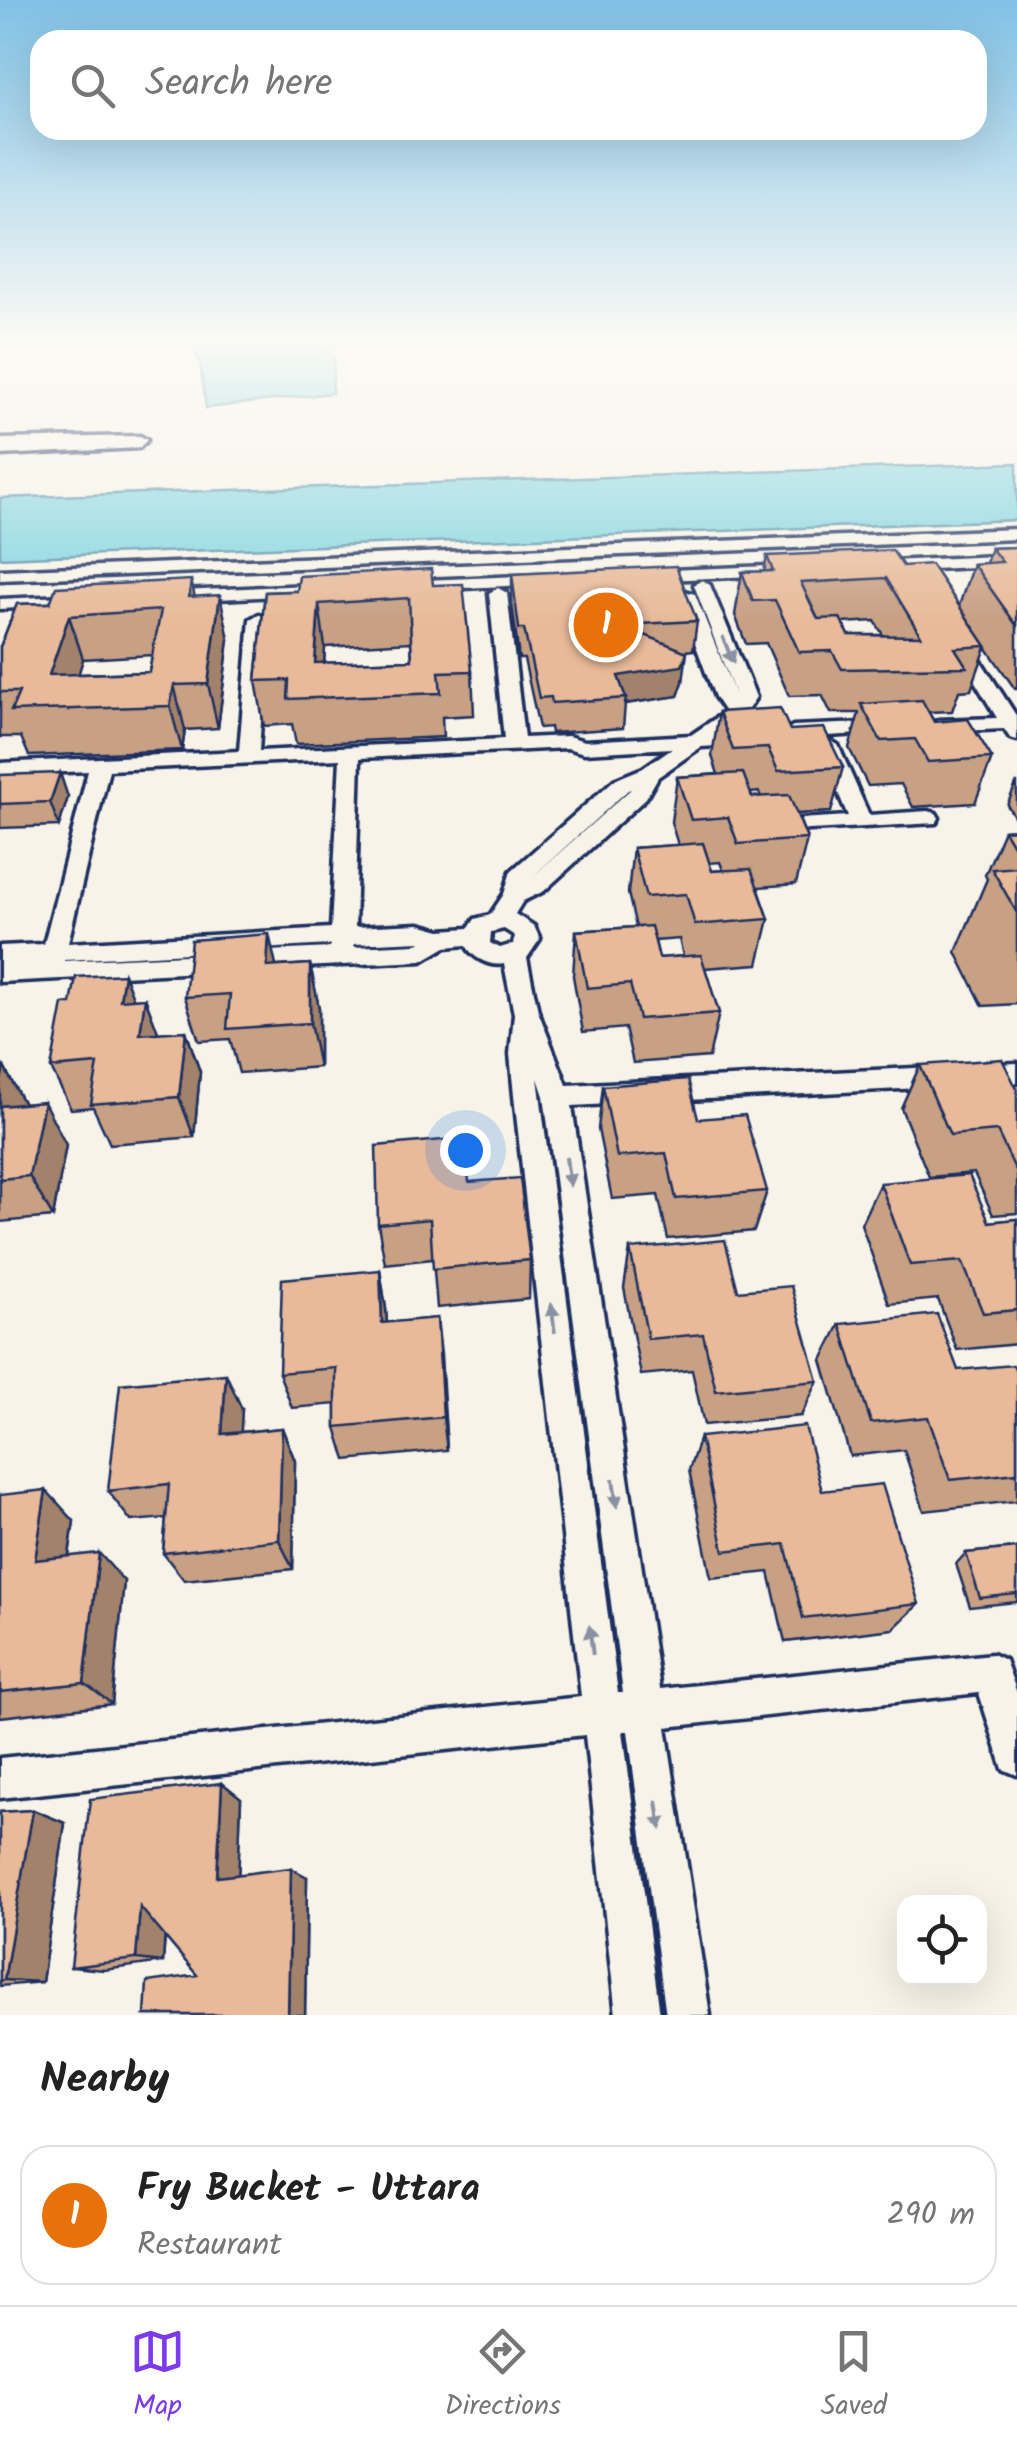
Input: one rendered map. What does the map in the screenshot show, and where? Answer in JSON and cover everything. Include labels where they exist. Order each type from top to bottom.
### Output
[{"type":"street","points":[[140,440],[130,446],[0,447],[140,440]]},
{"type":"street","points":[[0,575],[1017,534]]},
{"type":"street","points":[[1017,560],[854,573],[1017,573]]},
{"type":"street","points":[[628,582],[691,583],[816,575]]},
{"type":"street","points":[[492,591],[570,579]]},
{"type":"street","points":[[499,920],[515,896],[536,886],[639,793],[650,773],[736,713],[725,698],[691,583]]},
{"type":"street","points":[[492,591],[508,746]]},
{"type":"street","points":[[384,593],[553,591]]},
{"type":"street","points":[[133,598],[356,594],[150,608]]},
{"type":"street","points":[[9,611],[96,605]]},
{"type":"street","points":[[248,760],[259,619]]},
{"type":"street","points":[[949,624],[1015,727]]},
{"type":"street","points":[[773,737],[800,730],[1015,727]]},
{"type":"street","points":[[0,782],[248,760],[568,742],[584,746],[773,737],[826,741],[908,738],[1015,727]]},
{"type":"street","points":[[826,741],[861,822]]},
{"type":"street","points":[[0,769],[98,772],[570,754],[584,746]]},
{"type":"street","points":[[342,955],[350,755]]},
{"type":"street","points":[[52,960],[98,772]]},
{"type":"street","points":[[800,826],[928,818]]},
{"type":"street","points":[[499,920],[516,922],[526,932],[526,945],[514,955],[498,957],[484,952],[476,936],[483,925],[499,920]]},
{"type":"street","points":[[0,972],[52,960],[419,932],[440,939],[476,936]]},
{"type":"street","points":[[0,955],[52,960],[342,955],[422,952],[440,939]]},
{"type":"street","points":[[514,955],[525,1011],[544,1052],[557,1096],[688,2015]]},
{"type":"street","points":[[525,1011],[523,1054],[638,2015]]},
{"type":"street","points":[[557,1096],[1017,1072]]},
{"type":"street","points":[[0,1778],[992,1673],[1017,1754]]},
{"type":"water","points":[[1017,463],[1017,520],[0,558],[0,498]]},
{"type":"building","points":[[1017,547],[1017,626],[973,564],[1002,562],[991,548]]},
{"type":"building","points":[[892,550],[903,566],[931,564],[986,646],[955,648],[967,667],[842,669],[832,651],[799,652],[775,600],[753,601],[742,572],[773,571],[767,556]],"holes":[[[886,578],[921,636],[849,635],[840,618],[818,619],[801,583]]]},
{"type":"building","points":[[676,566],[697,621],[620,625],[687,652],[682,666],[618,676],[626,698],[552,703],[551,697],[539,698],[524,629],[519,629],[512,574]]},
{"type":"building","points":[[431,569],[433,585],[463,584],[472,671],[439,672],[441,693],[288,699],[289,680],[256,681],[265,592],[297,591],[299,576]],"holes":[[[409,598],[412,660],[315,663],[319,604]]]},
{"type":"building","points":[[191,580],[189,597],[220,595],[208,684],[174,685],[170,706],[11,711],[19,692],[0,692],[0,647],[17,604],[50,603],[56,587]],"holes":[[[161,610],[149,672],[49,675],[69,616]]]},
{"type":"building","points":[[922,700],[934,722],[968,719],[992,758],[928,762],[915,739],[881,741],[861,704]]},
{"type":"building","points":[[780,708],[790,730],[824,728],[843,767],[778,771],[768,748],[733,750],[719,712]]},
{"type":"building","points":[[60,773],[50,802],[0,804],[0,775]]},
{"type":"building","points":[[743,773],[752,797],[789,795],[807,839],[738,844],[728,817],[691,820],[677,777]]},
{"type":"building","points":[[1017,829],[1017,852],[1004,830]]},
{"type":"building","points":[[703,843],[712,871],[751,869],[769,919],[695,925],[686,894],[646,897],[633,848]]},
{"type":"building","points":[[1017,867],[1017,913],[992,869]]},
{"type":"building","points":[[651,926],[659,958],[701,955],[719,1013],[639,1019],[630,984],[587,988],[576,931]]},
{"type":"building","points":[[269,934],[267,967],[310,964],[310,1023],[227,1029],[230,994],[185,997],[191,940]]},
{"type":"building","points":[[124,974],[120,1000],[145,998],[140,1034],[186,1031],[179,1097],[91,1104],[98,1064],[51,1068],[63,1004],[71,1004],[76,977]]},
{"type":"building","points":[[1002,1059],[1017,1089],[1017,1173],[997,1131],[950,1135],[920,1065]]},
{"type":"building","points":[[688,1079],[698,1119],[745,1115],[767,1191],[676,1199],[666,1153],[617,1157],[603,1086]]},
{"type":"building","points":[[44,1102],[29,1176],[0,1179],[0,1106]]},
{"type":"building","points":[[465,1138],[469,1182],[520,1178],[530,1260],[433,1269],[430,1219],[378,1224],[376,1146]]},
{"type":"building","points":[[969,1175],[989,1222],[1017,1219],[1017,1310],[983,1313],[962,1261],[910,1265],[880,1183]]},
{"type":"building","points":[[725,1240],[738,1291],[791,1286],[818,1381],[716,1391],[703,1334],[648,1339],[630,1249]]},
{"type":"building","points":[[380,1270],[382,1323],[437,1318],[443,1417],[336,1427],[336,1368],[279,1373],[282,1279]]},
{"type":"building","points":[[937,1314],[958,1370],[1013,1365],[1017,1374],[1017,1473],[950,1480],[928,1417],[871,1423],[840,1324]]},
{"type":"building","points":[[226,1374],[222,1434],[282,1428],[279,1540],[163,1553],[169,1484],[108,1491],[120,1384]]},
{"type":"building","points":[[805,1426],[822,1491],[882,1484],[919,1604],[803,1618],[785,1544],[724,1551],[700,1437]]},
{"type":"building","points":[[46,1490],[35,1560],[99,1553],[84,1683],[0,1692],[0,1495]]},
{"type":"building","points":[[1017,1548],[1017,1594],[980,1598],[966,1553]]},
{"type":"building","points":[[222,1783],[217,1877],[291,1868],[288,2015],[145,2015],[147,1982],[197,1975],[140,1907],[136,1959],[71,1967],[90,1799]]},
{"type":"building","points":[[33,1810],[4,1980],[0,1981],[0,1812]]},
{"type":"place","name":"Fry Bucket - Uttara","points":[[606,625]]}]
